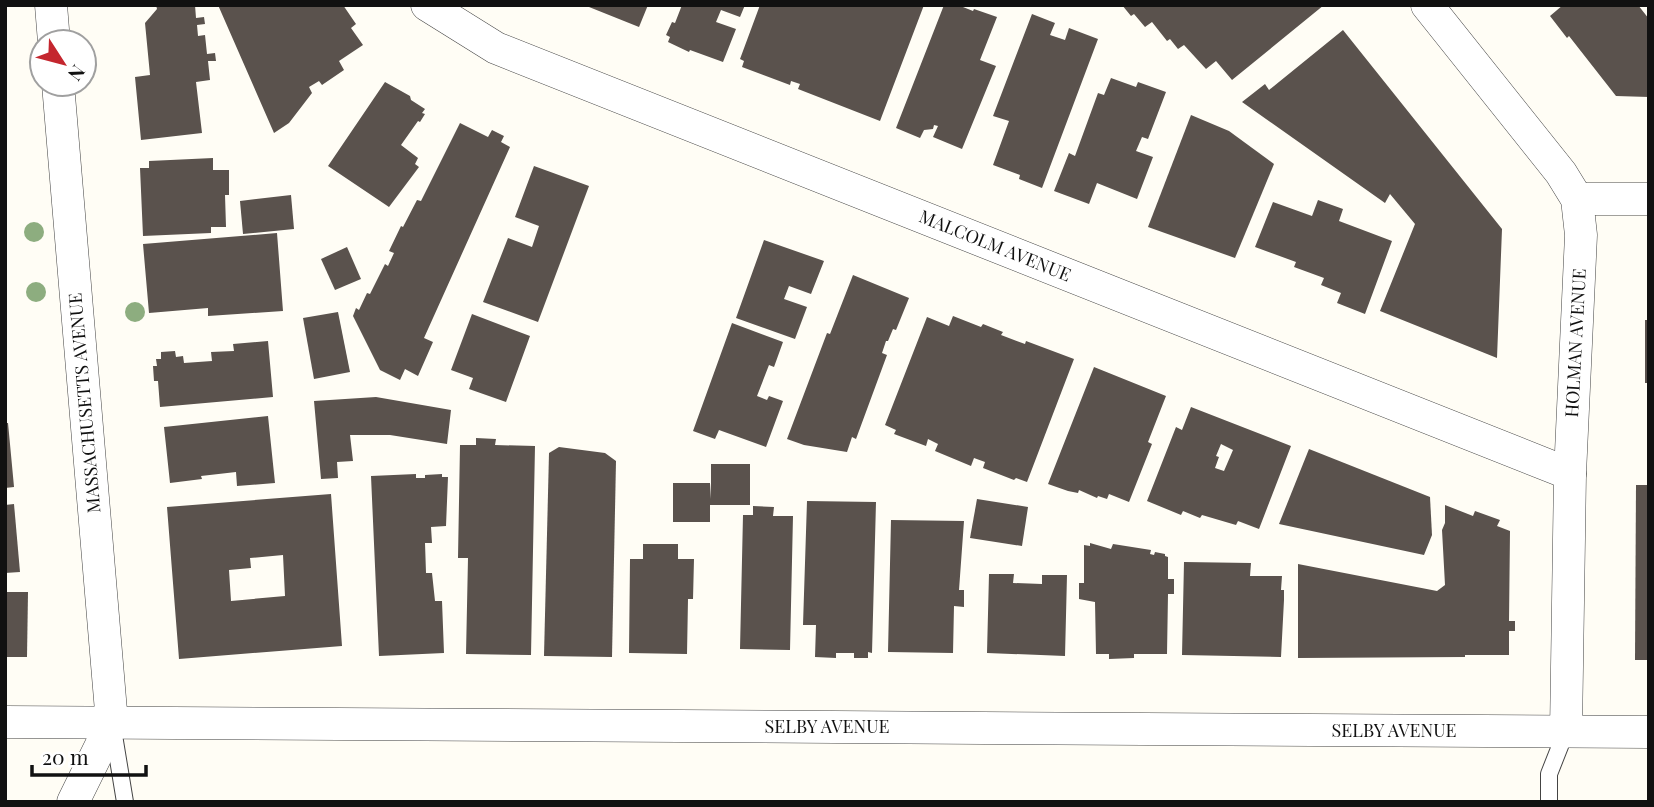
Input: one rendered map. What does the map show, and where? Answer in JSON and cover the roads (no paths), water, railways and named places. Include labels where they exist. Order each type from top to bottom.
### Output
[{"type":"street","points":[[51,5],[53,28]]},
{"type":"street","name":"MALCOLM AVENUE","points":[[427,5],[496,48],[1570,474]]},
{"type":"street","name":"HOLMAN AVENUE","points":[[1427,5],[1561,173],[1577,199],[1581,235],[1570,474],[1566,731]]},
{"type":"street","name":"MASSACHUSETTS AVENUE","points":[[59,98],[112,723]]},
{"type":"street","points":[[1577,199],[1649,199]]},
{"type":"street","name":"SELBY AVENUE","points":[[5,722],[1649,732]]},
{"type":"street","points":[[73,802],[112,723]]},
{"type":"lane","points":[[112,723],[125,802]]},
{"type":"lane","points":[[1549,802],[1549,774],[1566,731]]}]
